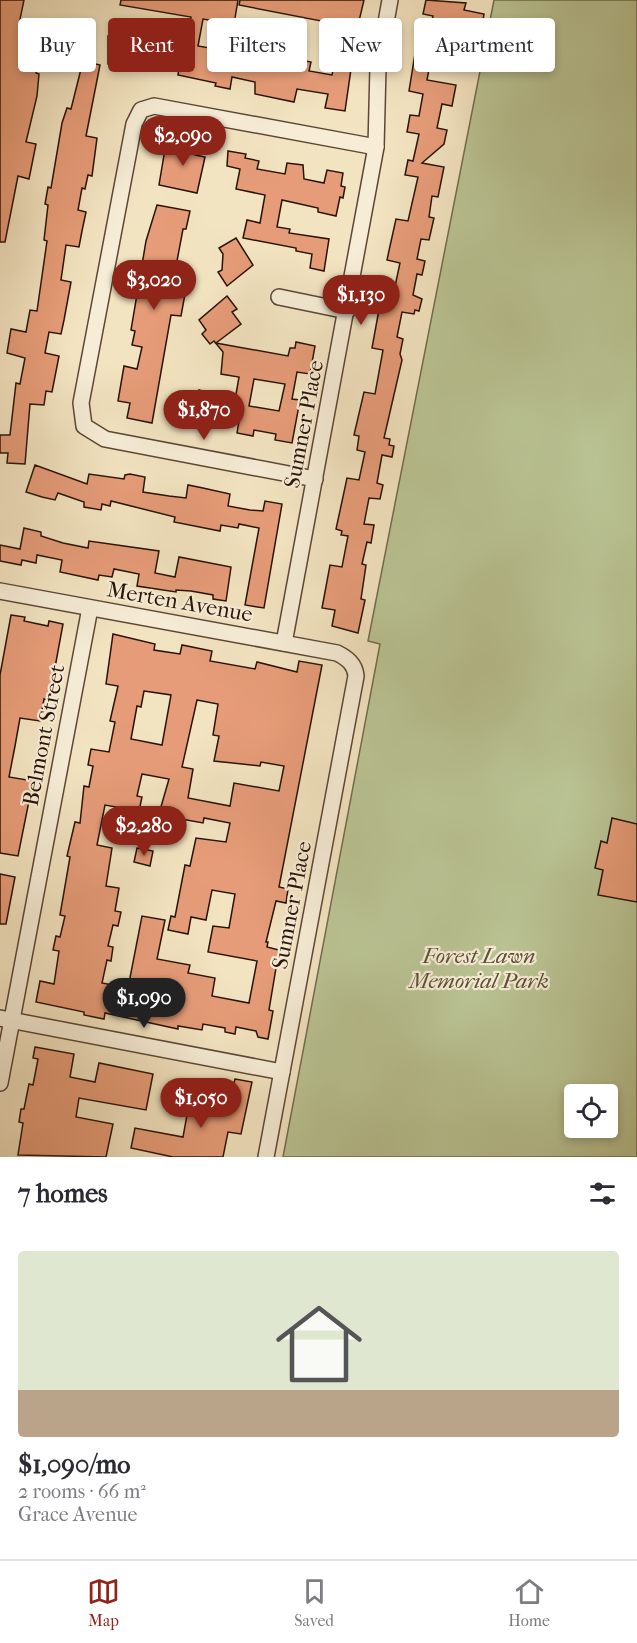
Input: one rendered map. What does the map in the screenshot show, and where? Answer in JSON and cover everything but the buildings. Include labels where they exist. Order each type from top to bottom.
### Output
[{"type":"street","name":"Sumner Place","points":[[284,643],[376,147],[378,67],[390,0]]},
{"type":"street","points":[[315,479],[105,439],[84,426],[81,403],[134,124],[141,110],[154,106],[376,147]]},
{"type":"street","points":[[279,297],[347,311]]},
{"type":"street","name":"Merten Avenue","points":[[0,591],[337,653],[350,662]]},
{"type":"street","name":"Belmont Street","points":[[0,1083],[6,1019],[90,608]]},
{"type":"street","name":"Sumner Place","points":[[266,1157],[356,676],[350,662]]},
{"type":"street","points":[[6,1019],[282,1071]]},
{"type":"green space","name":"Forest Lawn Memorial Park","points":[[494,0],[637,0],[637,1157],[283,1157],[380,644],[368,641],[480,72],[555,72],[555,18],[490,18]]}]
